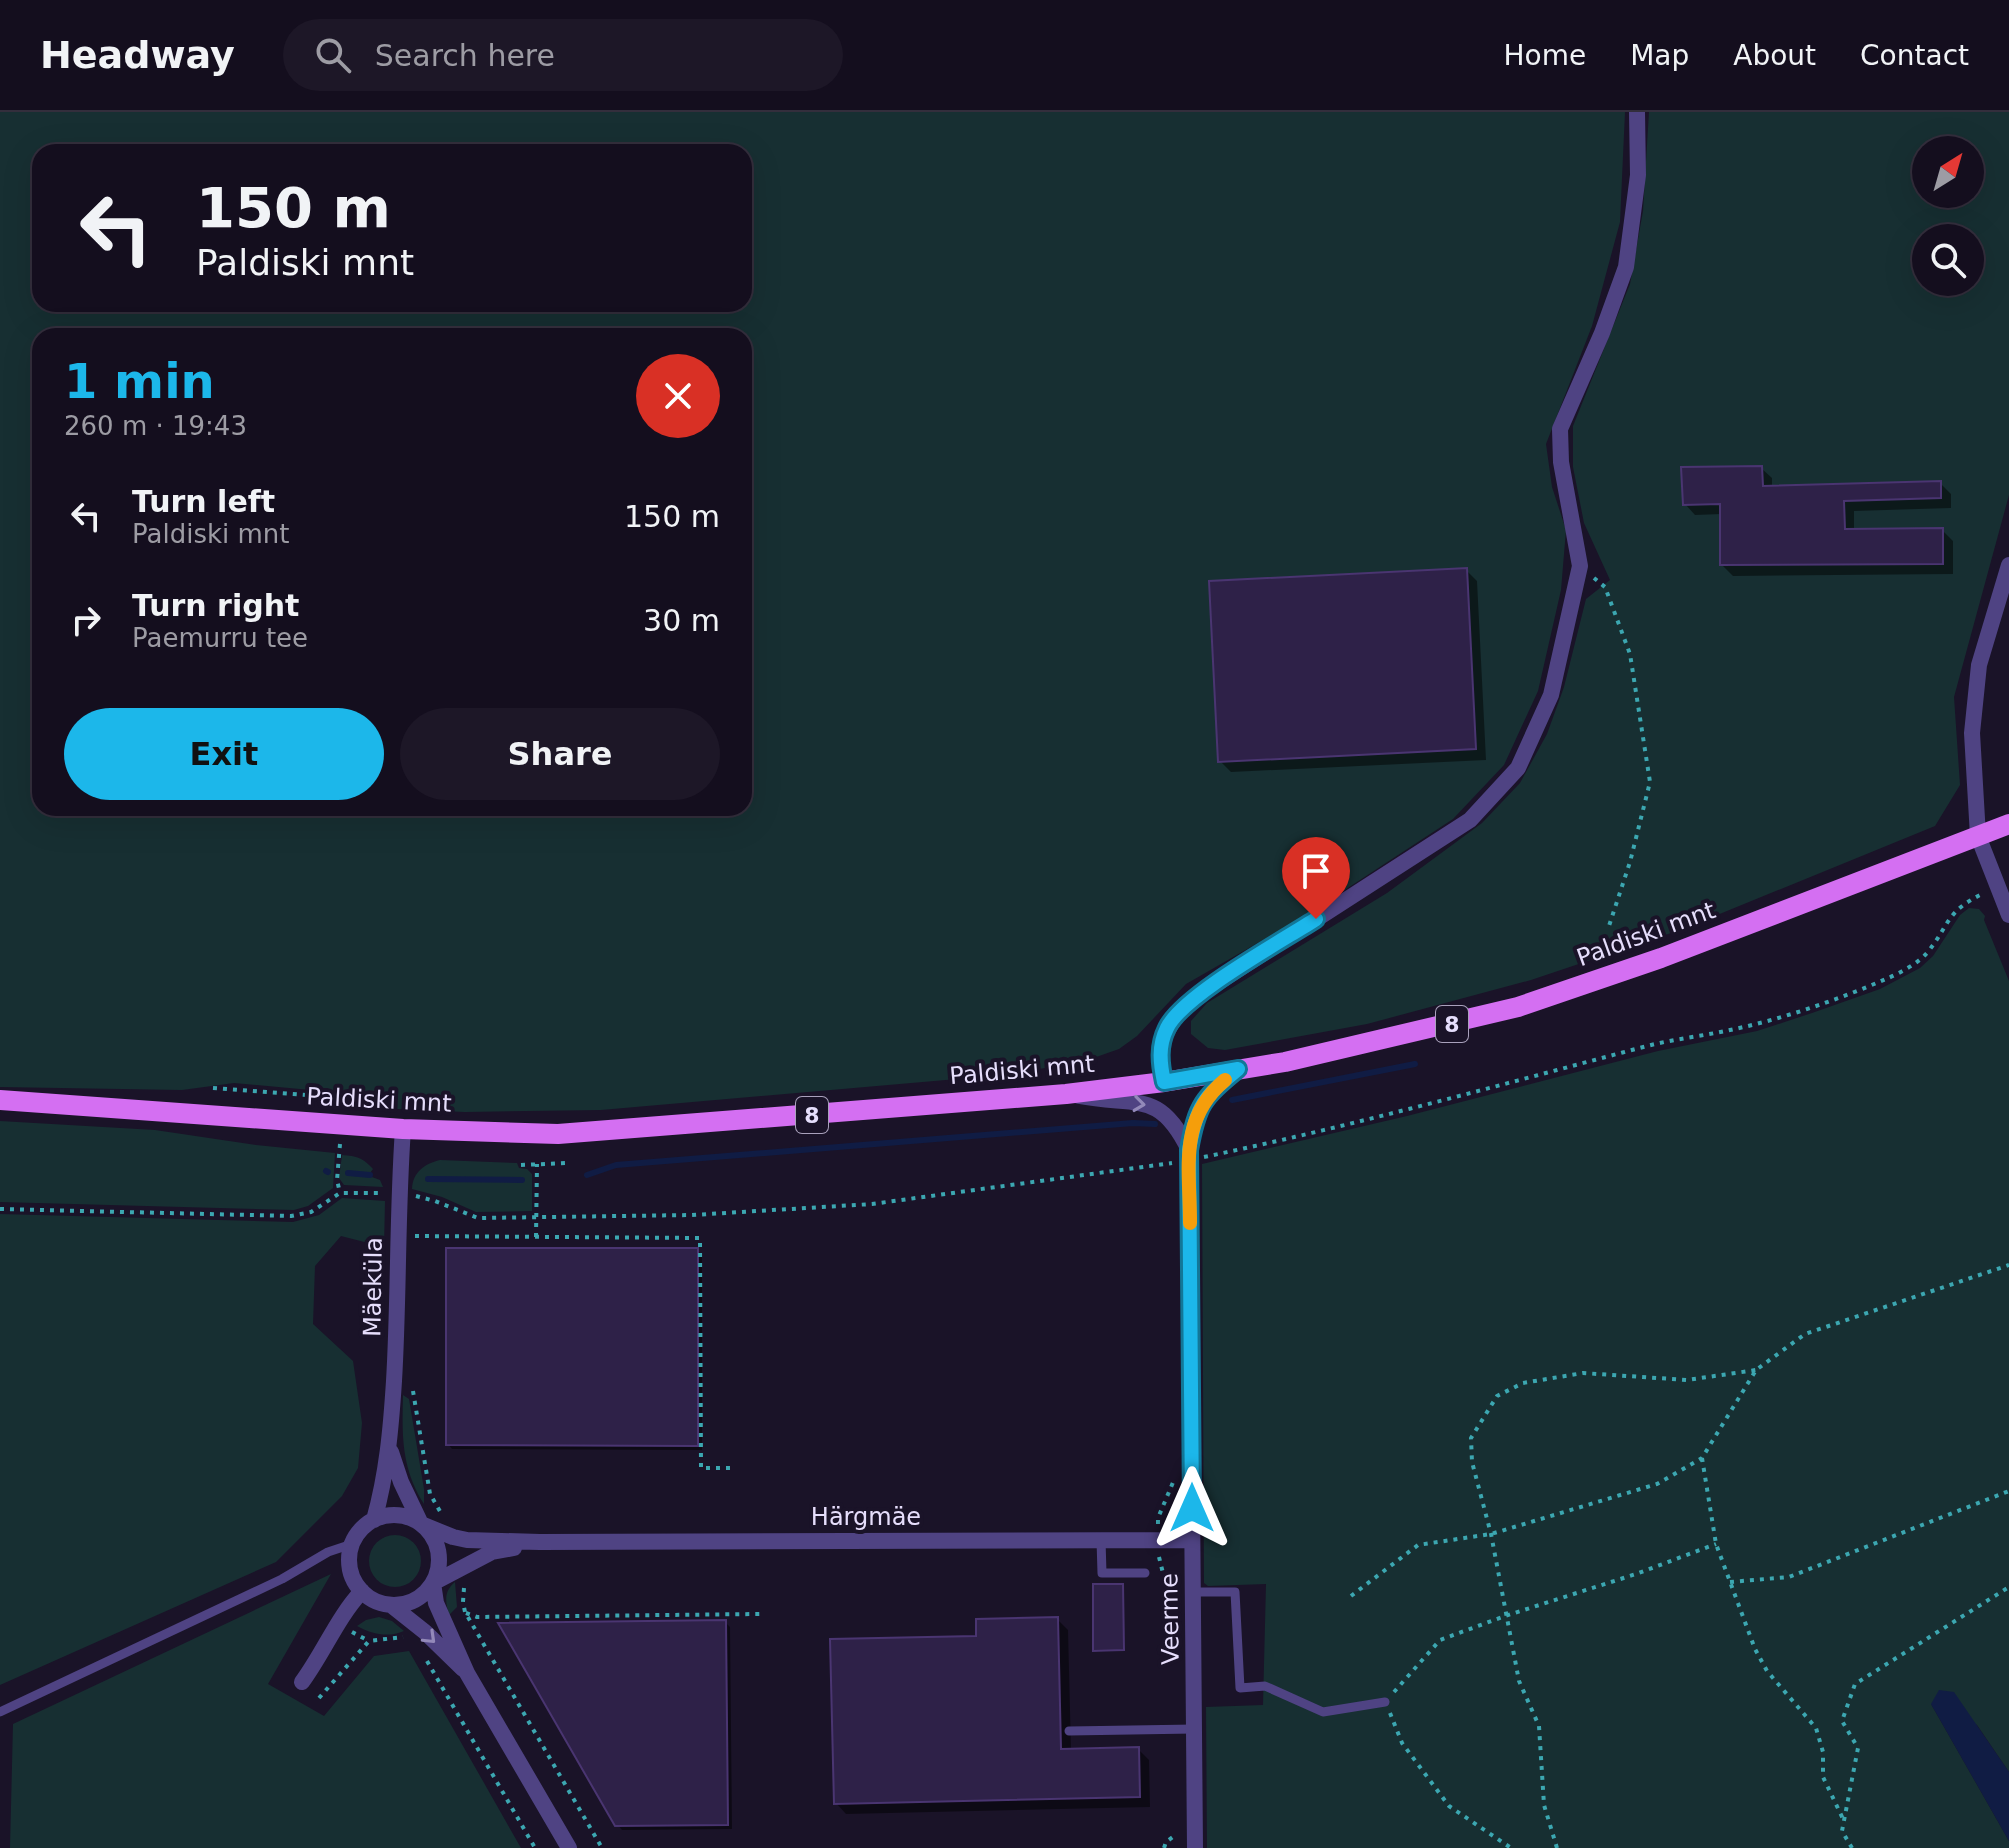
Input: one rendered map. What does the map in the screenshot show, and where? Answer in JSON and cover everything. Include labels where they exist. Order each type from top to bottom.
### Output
[{"type":"main road","name":"Paldiski mnt","points":[[0,1100],[403,1129],[558,1134],[1066,1094],[1164,1082],[1285,1062],[1518,1007],[1661,958],[2009,824]]},
{"type":"street","points":[[1164,1082],[1159,1056],[1167,1027],[1188,1002],[1470,820],[1518,768],[1551,695],[1580,566],[1561,462],[1560,429],[1602,333],[1626,267],[1638,175],[1637,112]]},
{"type":"street","points":[[2009,565],[1979,665],[1972,733],[1978,836],[2009,915]]},
{"type":"street","name":"Veerme","points":[[1195,1848],[1190,1155],[1195,1119],[1204,1100],[1238,1069]]},
{"type":"street","points":[[1066,1094],[1153,1105],[1168,1115],[1178,1127],[1190,1155]]},
{"type":"street","name":"Mäeküla","points":[[374,1520],[389,1446],[397,1325],[398,1194],[403,1129]]},
{"type":"street","name":"Mäeküla","points":[[389,1446],[401,1482],[421,1524]]},
{"type":"street","points":[[398,1515],[421,1524],[432,1536],[439,1551],[439,1568],[433,1583],[416,1600],[391,1605],[375,1601],[362,1591],[353,1577],[349,1561],[352,1544],[361,1530],[374,1520],[398,1515]]},
{"type":"street","name":"Härgmäe","points":[[421,1524],[467,1540],[540,1542],[1192,1540]]},
{"type":"street","name":"Härgmäe","points":[[433,1583],[492,1552],[540,1542]]},
{"type":"street","points":[[433,1583],[436,1603],[467,1673],[569,1848]]},
{"type":"street","points":[[302,1682],[321,1657],[343,1612],[362,1591]]},
{"type":"street","points":[[391,1605],[419,1637],[467,1673]]},
{"type":"lane","points":[[1101,1540],[1102,1573],[1145,1573]]},
{"type":"lane","points":[[0,1712],[282,1579],[328,1552],[352,1544]]},
{"type":"lane","points":[[1194,1592],[1235,1592],[1240,1688],[1265,1686],[1323,1712],[1385,1702]]},
{"type":"lane","points":[[1069,1731],[1194,1729]]},
{"type":"path","points":[[1580,566],[1605,587],[1630,654],[1650,782],[1630,862],[1608,929]]},
{"type":"path","points":[[0,1209],[291,1216],[311,1212],[340,1193],[417,1197],[478,1218],[692,1215],[872,1204],[1282,1141],[1651,1045],[1733,1030],[1797,1011],[1888,978],[1915,964],[1927,953],[1953,912],[1968,900],[1998,887]]},
{"type":"path","points":[[521,1165],[567,1163]]},
{"type":"path","points":[[536,1237],[537,1164]]},
{"type":"path","points":[[415,1210],[417,1197]]},
{"type":"path","points":[[414,1223],[413,1236],[700,1238],[701,1468],[731,1468]]},
{"type":"path","points":[[1351,1596],[1418,1545],[1491,1534],[1657,1484],[1702,1458],[1756,1370],[1805,1334],[2009,1265]]},
{"type":"path","points":[[1557,1848],[1544,1805],[1539,1726],[1519,1681],[1491,1534],[1472,1462],[1471,1438],[1497,1396],[1523,1383],[1583,1373],[1687,1380],[1756,1370]]},
{"type":"path","points":[[412,1384],[430,1494],[438,1511],[446,1517]]},
{"type":"path","points":[[1702,1458],[1716,1544],[1755,1649],[1767,1671],[1816,1728],[1823,1752],[1823,1777],[1844,1821]]},
{"type":"path","points":[[1730,1582],[1789,1577],[2009,1491]]},
{"type":"path","points":[[1145,1524],[1158,1518]]},
{"type":"path","points":[[1511,1848],[1449,1806],[1402,1743],[1385,1702],[1440,1640],[1716,1544]]},
{"type":"path","points":[[467,1566],[463,1602],[465,1612],[602,1848]]},
{"type":"path","points":[[1852,1848],[1842,1831],[1858,1748],[1842,1721],[1855,1684],[2009,1587]]},
{"type":"path","points":[[445,1622],[465,1612],[477,1617],[760,1614]]},
{"type":"path","points":[[319,1698],[369,1641],[419,1637],[421,1651],[535,1848]]},
{"type":"green space","points":[[0,112],[1625,112],[1620,222],[1592,326],[1546,444],[1552,487],[1566,530],[1561,590],[1538,691],[1504,765],[1453,819],[1305,916],[1186,984],[1137,1036],[1119,1049],[1082,1062],[1003,1075],[601,1110],[465,1112],[352,1107],[343,1093],[234,1083],[182,1090],[0,1087]]},
{"type":"green space","points":[[1649,112],[2009,112],[2009,495],[1954,697],[1960,785],[1935,826],[1683,929],[1531,980],[1367,1024],[1225,1050],[1208,1048],[1191,1034],[1191,1021],[1207,1003],[1387,893],[1482,823],[1520,783],[1547,734],[1564,687],[1586,599],[1610,580],[1584,523],[1573,467],[1573,426],[1630,284],[1643,211]]},
{"type":"green space","points":[[1969,908],[1979,909],[1985,916],[2009,981],[2009,1772],[1977,1725],[1931,1704],[2009,1841],[2009,1848],[1207,1848],[1206,1707],[1263,1705],[1266,1584],[1208,1586],[1204,1583],[1202,1164],[1407,1116],[1658,1051],[1757,1031],[1812,1013],[1880,989],[1920,968],[1933,956],[1960,915]]},
{"type":"green space","points":[[0,1121],[155,1130],[335,1153],[333,1188],[308,1206],[294,1210],[0,1202]]},
{"type":"green space","points":[[342,1155],[366,1162],[373,1169],[370,1173],[372,1177],[380,1180],[383,1187],[344,1185],[339,1178]]},
{"type":"green space","points":[[440,1160],[517,1163],[519,1168],[527,1169],[532,1174],[532,1211],[476,1212],[442,1197],[412,1189],[420,1170]]},
{"type":"green space","points":[[342,1198],[385,1201],[384,1247],[341,1236],[315,1266],[313,1324],[353,1361],[362,1423],[358,1468],[342,1496],[276,1562],[0,1685],[0,1214],[293,1222],[319,1215]]},
{"type":"green space","points":[[403,1395],[409,1399],[424,1504],[407,1464],[403,1438]]},
{"type":"green space","points":[[395,1535],[414,1542],[421,1561],[414,1580],[395,1587],[376,1580],[369,1561],[376,1542]]},
{"type":"green space","points":[[331,1574],[268,1684],[324,1716],[374,1656],[409,1651],[521,1848],[10,1848],[13,1724]]},
{"type":"green space","points":[[455,1582],[457,1607],[449,1615],[446,1597]]},
{"type":"green space","points":[[379,1617],[392,1621],[404,1631],[380,1634],[357,1626]]},
{"type":"water","points":[[1939,1690],[1954,1692],[2009,1772],[2009,1841],[1931,1704]]},
{"type":"building","points":[[1762,466],[1763,486],[1941,481],[1941,498],[1844,501],[1845,529],[1943,528],[1943,564],[1720,565],[1720,504],[1683,505],[1681,467]]},
{"type":"building","points":[[1467,568],[1476,749],[1218,762],[1209,581]]},
{"type":"building","points":[[446,1248],[698,1248],[698,1446],[446,1445]]},
{"type":"building","points":[[1093,1584],[1123,1584],[1124,1650],[1093,1651]]},
{"type":"building","points":[[1058,1617],[1061,1749],[1139,1747],[1140,1797],[834,1804],[830,1639],[976,1636],[976,1619]]},
{"type":"building","points":[[726,1620],[728,1825],[615,1826],[498,1623]]},
{"type":"waterway","points":[[1232,1100],[1415,1064]]},
{"type":"waterway","points":[[587,1175],[616,1165],[1133,1123],[1155,1124]]},
{"type":"waterway","points":[[348,1173],[370,1175]]},
{"type":"waterway","points":[[428,1179],[522,1180]]},
{"type":"slow traffic","points":[[1190,1223],[1189,1150],[1193,1128],[1198,1109],[1211,1091],[1225,1080]]},
{"type":"route","points":[[1192,1508],[1189,1150],[1198,1109],[1211,1091],[1238,1069],[1164,1082],[1159,1056],[1167,1027],[1188,1002],[1316,919]]}]
